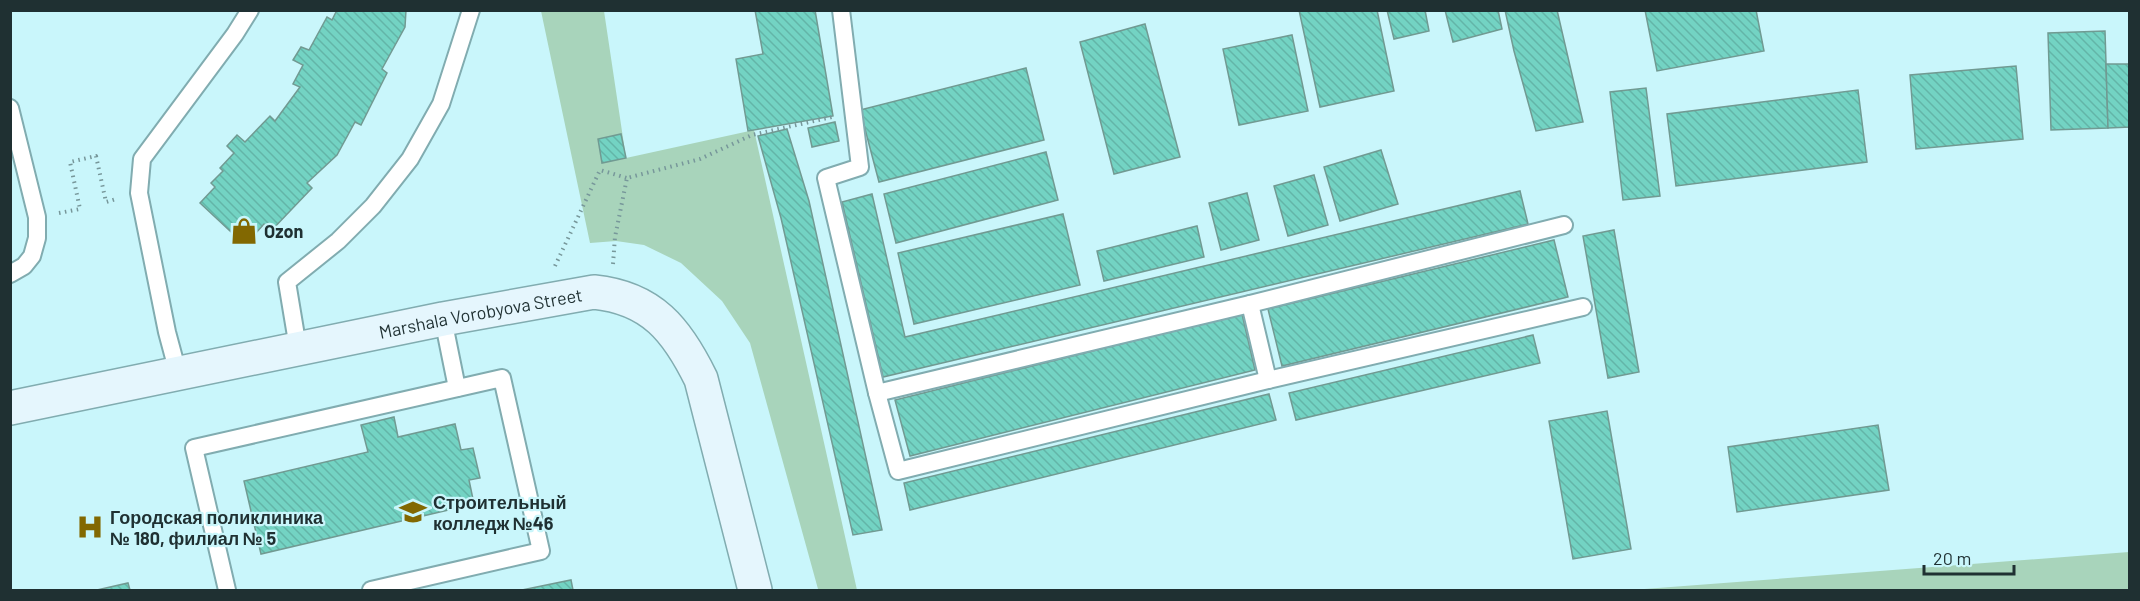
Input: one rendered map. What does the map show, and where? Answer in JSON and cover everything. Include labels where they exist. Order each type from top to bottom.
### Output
[{"type":"main road","name":"Marshala Vorobyova Street","points":[[10,408],[443,319],[594,292],[611,294],[634,301],[656,314],[689,355],[701,379],[755,591]]},
{"type":"lane","points":[[178,373],[167,332],[139,193],[142,159],[250,10]]},
{"type":"lane","points":[[298,348],[286,282],[338,241],[373,206],[410,159],[441,104],[471,10]]},
{"type":"lane","points":[[841,10],[860,167],[826,178],[898,471],[1268,380],[1583,307]]},
{"type":"lane","points":[[10,108],[37,217],[37,238],[32,256],[24,266],[10,274]]},
{"type":"lane","points":[[877,393],[1250,304],[1564,225]]},
{"type":"lane","points":[[1250,304],[1268,380]]},
{"type":"lane","points":[[443,319],[457,388]]},
{"type":"lane","points":[[227,591],[194,448],[502,378],[541,552],[371,591]]},
{"type":"path","points":[[538,301],[600,170],[627,178],[700,159],[753,135],[853,112]]},
{"type":"path","points":[[37,217],[80,209],[70,162],[96,156],[106,202],[139,193]]},
{"type":"path","points":[[615,237],[627,178]]},
{"type":"green space","points":[[541,11],[604,11],[626,158],[754,130],[857,590],[818,589],[750,343],[722,301],[681,263],[644,245],[616,241],[590,243]]},
{"type":"green space","points":[[2129,552],[2129,587],[2127,590],[1631,590]]},
{"type":"building","points":[[337,10],[406,10],[405,27],[382,69],[387,73],[361,125],[355,122],[337,155],[307,183],[312,188],[271,231],[264,224],[245,245],[200,203],[215,187],[211,183],[223,171],[220,168],[234,153],[227,146],[237,135],[245,142],[270,116],[275,121],[300,87],[293,84],[303,65],[293,60],[301,47],[309,50],[327,17],[332,20]]},
{"type":"building","points":[[755,10],[815,10],[833,116],[748,131],[736,59],[763,54]]},
{"type":"building","points":[[1299,10],[1377,10],[1394,91],[1320,107]]},
{"type":"building","points":[[1387,10],[1425,10],[1429,31],[1394,39]]},
{"type":"building","points":[[1445,10],[1498,10],[1502,29],[1453,42]]},
{"type":"building","points":[[1505,10],[1557,10],[1583,122],[1536,131]]},
{"type":"building","points":[[1645,10],[1756,10],[1764,51],[1657,71]]},
{"type":"building","points":[[1145,24],[1180,157],[1114,174],[1080,42]]},
{"type":"building","points":[[2105,31],[2108,128],[2051,130],[2048,33]]},
{"type":"building","points":[[1292,35],[1308,111],[1239,125],[1223,49]]},
{"type":"building","points":[[2106,64],[2130,64],[2130,127],[2108,128]]},
{"type":"building","points":[[2016,66],[2023,139],[1916,149],[1910,75]]},
{"type":"building","points":[[1026,68],[1044,140],[879,182],[860,110]]},
{"type":"building","points":[[1646,88],[1660,196],[1623,200],[1610,92]]},
{"type":"building","points":[[1858,90],[1867,162],[1676,186],[1667,114]]},
{"type":"building","points":[[835,122],[839,141],[812,147],[808,128]]},
{"type":"building","points":[[787,129],[809,201],[882,530],[853,535],[781,218],[758,136]]},
{"type":"building","points":[[621,134],[626,158],[602,163],[598,139]]},
{"type":"building","points":[[1381,150],[1398,204],[1340,221],[1324,167]]},
{"type":"building","points":[[1046,152],[1058,200],[896,243],[884,194]]},
{"type":"building","points":[[1314,175],[1328,225],[1288,236],[1274,186]]},
{"type":"building","points":[[1520,191],[1528,224],[883,377],[842,202],[872,194],[905,337]]},
{"type":"building","points":[[1247,193],[1259,240],[1221,250],[1209,203]]},
{"type":"building","points":[[1063,214],[1080,285],[914,324],[898,253]]},
{"type":"building","points":[[1197,226],[1204,257],[1104,281],[1097,251]]},
{"type":"building","points":[[1614,230],[1639,372],[1608,378],[1583,236]]},
{"type":"building","points":[[1554,240],[1568,297],[1282,366],[1268,309]]},
{"type":"building","points":[[1242,314],[1255,370],[910,456],[895,400]]},
{"type":"building","points":[[1533,335],[1540,363],[1296,420],[1289,393]]},
{"type":"building","points":[[1269,394],[1276,420],[910,510],[904,483]]},
{"type":"building","points":[[1607,411],[1631,549],[1573,559],[1549,421]]},
{"type":"building","points":[[394,417],[398,437],[455,424],[461,450],[473,448],[480,478],[469,480],[474,504],[261,554],[244,481],[368,452],[361,425]]},
{"type":"building","points":[[1878,425],[1889,490],[1737,512],[1728,447]]},
{"type":"building","points":[[571,580],[573,590],[522,590]]},
{"type":"building","points":[[128,583],[130,590],[97,590]]},
{"type":"place","name":"Ozon","points":[[244,231]]},
{"type":"place","name":"Строительный колледж №46","points":[[413,512]]},
{"type":"place","name":"Городская поликлиника № 180, филиал № 5","points":[[90,527]]}]
